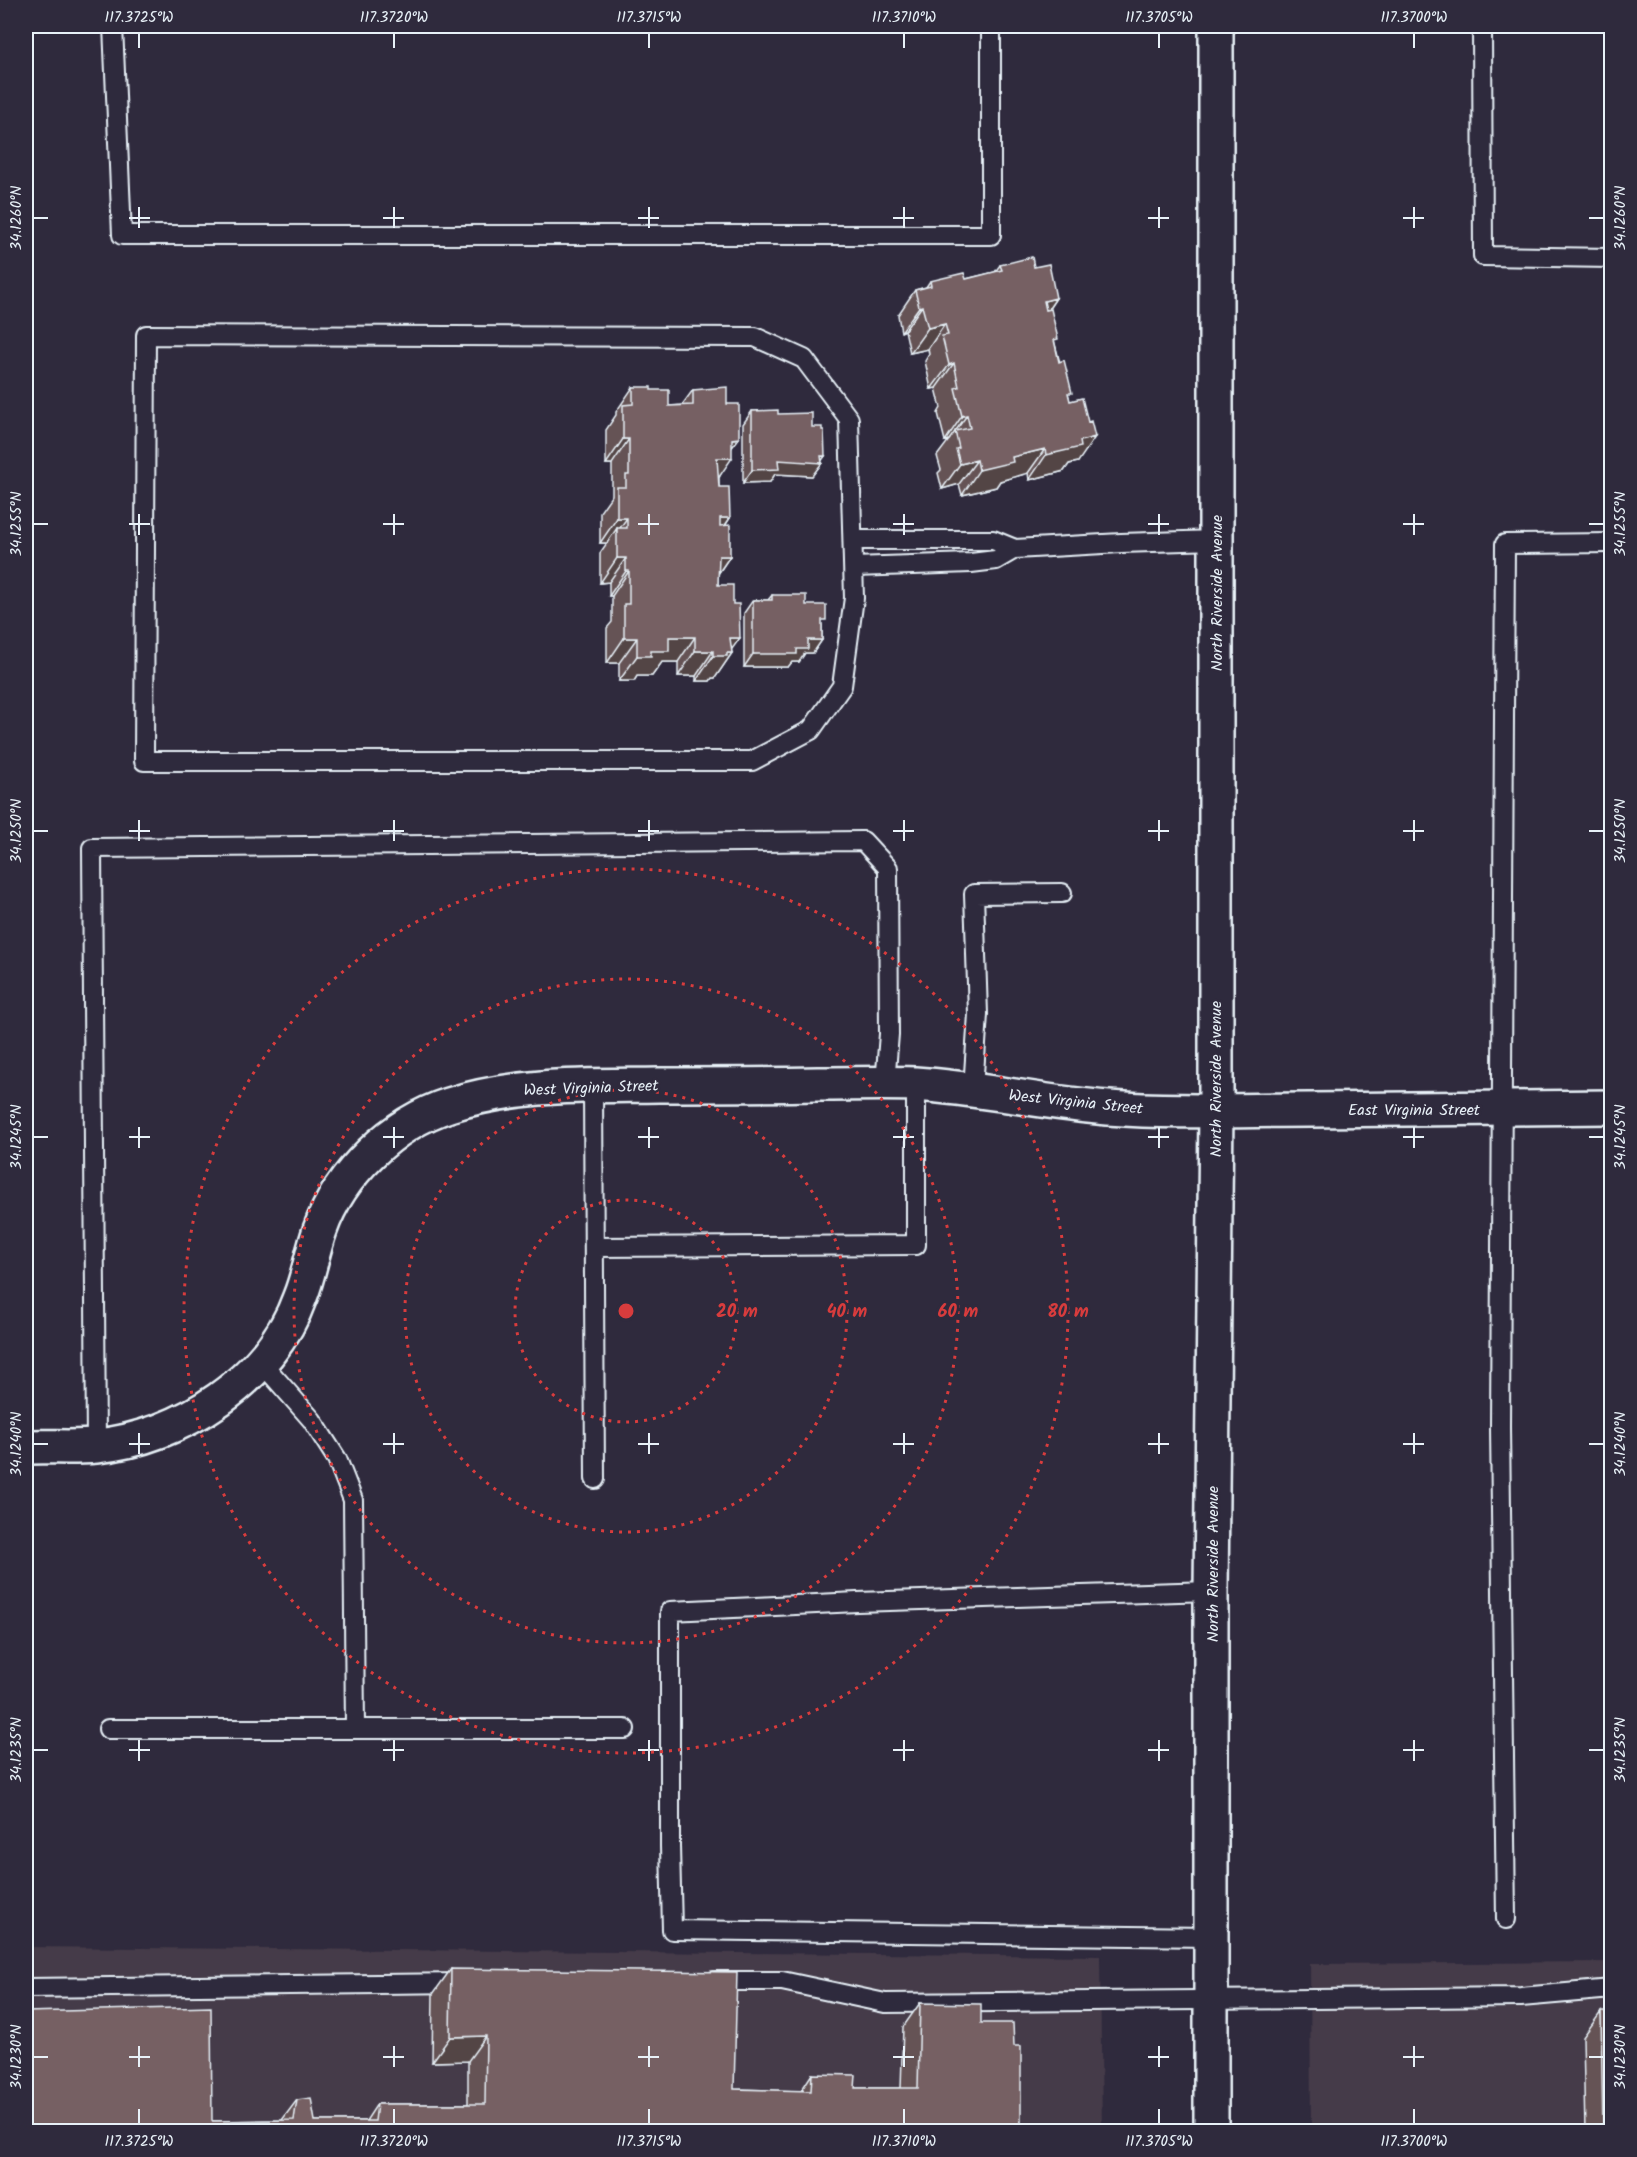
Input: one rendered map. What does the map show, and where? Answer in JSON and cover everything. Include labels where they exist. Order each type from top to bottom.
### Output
[{"type":"main road","name":"North Riverside Avenue","points":[[1211,2132],[1211,1592],[1216,1110],[1216,26]]},
{"type":"main road","name":"West Virginia Street","points":[[26,1447],[96,1446],[156,1433],[184,1420],[233,1389],[261,1362],[285,1328],[300,1300],[321,1227],[345,1181],[383,1142],[413,1121],[447,1105],[526,1088],[901,1084],[973,1089],[1106,1108],[1216,1110]]},
{"type":"main road","name":"East Virginia Street","points":[[1216,1110],[1611,1107]]},
{"type":"lane","points":[[113,26],[122,235],[991,235],[991,26]]},
{"type":"lane","points":[[1482,26],[1483,256],[1611,258]]},
{"type":"lane","points":[[146,335],[755,337],[804,359],[849,419],[853,540],[854,598],[842,686],[811,730],[752,761],[144,761],[146,335]]},
{"type":"lane","points":[[853,540],[993,540],[1015,549],[1216,540]]},
{"type":"lane","points":[[1506,1919],[1500,1427],[1505,544],[1611,543]]},
{"type":"lane","points":[[854,567],[970,563],[996,560],[1015,549]]},
{"type":"lane","points":[[96,1446],[92,849],[863,840],[888,868],[889,1034],[901,1084],[916,1245],[594,1247]]},
{"type":"lane","points":[[973,1089],[978,1014],[974,894],[1062,893]]},
{"type":"lane","points":[[593,1086],[595,1479]]},
{"type":"lane","points":[[261,1362],[312,1420],[337,1459],[353,1500],[355,1729]]},
{"type":"lane","points":[[1210,1937],[672,1930],[670,1611],[1211,1592]]},
{"type":"lane","points":[[108,1729],[625,1729]]},
{"type":"lane","points":[[699,1981],[782,1981],[885,2003],[1521,1997],[1611,1989]]},
{"type":"lane","points":[[26,1989],[487,1983]]},
{"type":"shaded area","points":[[26,1947],[1100,1956],[1102,2131],[26,2132]]},
{"type":"shaded area","points":[[1611,1962],[1611,2131],[1311,2131],[1310,1964]]},
{"type":"building","points":[[1032,257],[1034,267],[1049,264],[1056,298],[1044,301],[1046,310],[1051,309],[1058,339],[1054,340],[1059,362],[1064,360],[1072,393],[1068,393],[1070,401],[1082,398],[1088,422],[1091,421],[1095,437],[1080,441],[1081,447],[1046,455],[1045,449],[1012,457],[1013,462],[979,470],[977,460],[960,464],[956,449],[959,448],[955,431],[970,428],[967,415],[962,416],[955,388],[959,387],[954,363],[949,365],[942,336],[948,335],[945,324],[928,328],[915,290],[931,286],[930,281],[964,273],[966,279],[1002,270],[1000,265]]},
{"type":"building","points":[[633,387],[669,390],[669,406],[693,405],[693,390],[727,387],[727,404],[739,404],[739,438],[732,439],[732,458],[717,458],[719,487],[729,487],[730,518],[720,518],[720,526],[730,525],[730,556],[719,556],[718,585],[733,585],[733,604],[739,604],[740,638],[730,638],[732,653],[727,653],[727,656],[713,656],[713,651],[695,651],[695,637],[669,637],[669,651],[651,651],[651,656],[637,656],[637,638],[624,638],[624,604],[629,604],[629,571],[626,571],[626,558],[617,558],[617,528],[627,528],[627,518],[617,518],[617,487],[626,487],[626,475],[629,475],[629,439],[623,439],[623,405],[633,404]]},
{"type":"building","points":[[778,410],[778,414],[812,413],[812,427],[822,427],[824,430],[825,456],[821,456],[822,463],[778,460],[779,469],[752,470],[752,411]]},
{"type":"building","points":[[772,595],[806,595],[806,605],[826,605],[826,620],[822,620],[822,640],[808,640],[808,649],[797,649],[797,654],[753,654],[753,600],[772,600]]},
{"type":"building","points":[[451,1969],[737,1972],[734,2089],[811,2091],[812,2074],[856,2075],[855,2088],[918,2088],[920,2003],[981,2004],[981,2023],[1013,2023],[1014,2046],[1021,2046],[1021,2132],[26,2132],[26,2012],[211,2007],[212,2121],[294,2120],[297,2100],[311,2098],[315,2121],[375,2121],[377,2104],[485,2104],[486,2036],[450,2037]]},
{"type":"building","points":[[1601,2012],[1611,2012],[1611,2132],[1603,2132]]}]
